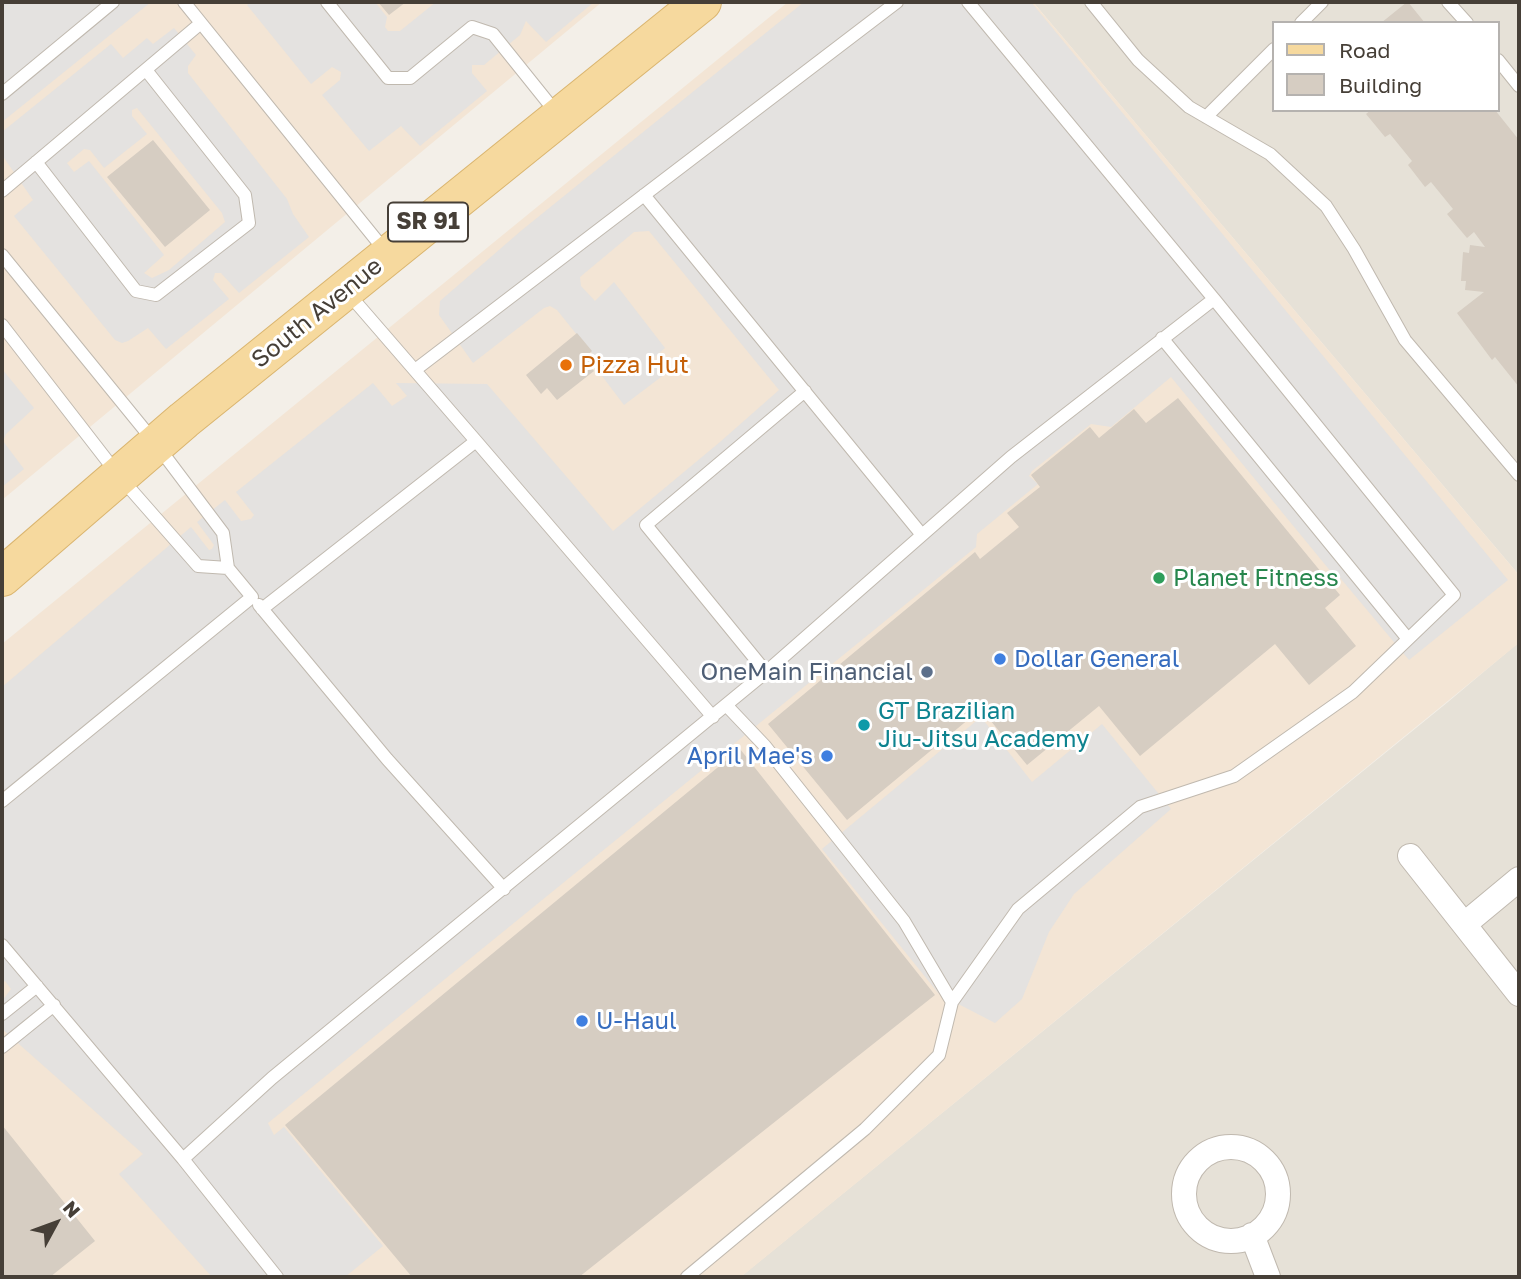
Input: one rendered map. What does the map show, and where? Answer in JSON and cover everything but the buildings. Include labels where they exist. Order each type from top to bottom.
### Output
[{"type":"main road","name":"South Avenue","points":[[2,577],[156,444],[685,10]]},
{"type":"street","points":[[1410,856],[1519,994]]},
{"type":"street","points":[[1465,923],[1519,879]]},
{"type":"street","points":[[1252,1235],[1268,1277]]},
{"type":"lane","points":[[2,94],[113,2]]},
{"type":"lane","points":[[184,2],[388,255]]},
{"type":"lane","points":[[327,2],[388,78],[410,78],[472,27],[493,34],[559,116]]},
{"type":"lane","points":[[415,370],[897,2]]},
{"type":"lane","points":[[687,1277],[865,1129],[939,1055],[952,1002],[1018,909],[1140,807],[1234,776],[1353,692],[1454,595],[968,2]]},
{"type":"lane","points":[[1091,2],[1138,60],[1189,107],[1270,154],[1326,206],[1354,249],[1405,340],[1519,475]]},
{"type":"lane","points":[[1303,21],[1322,2]]},
{"type":"lane","points":[[1448,2],[1465,21]]},
{"type":"lane","points":[[2,191],[201,23]]},
{"type":"lane","points":[[1206,117],[1272,51]]},
{"type":"lane","points":[[1500,62],[1519,86]]},
{"type":"lane","points":[[36,162],[136,291],[156,295],[250,223],[245,195],[146,70]]},
{"type":"lane","points":[[644,195],[922,534]]},
{"type":"lane","points":[[2,255],[156,444],[223,533],[228,568],[387,759],[504,889]]},
{"type":"lane","points":[[345,290],[713,717]]},
{"type":"lane","points":[[183,1159],[272,1077],[713,717],[1011,457],[1214,299]]},
{"type":"lane","points":[[2,325],[119,476],[198,566],[228,568]]},
{"type":"lane","points":[[1162,338],[1408,639]]},
{"type":"lane","points":[[766,672],[646,524],[805,391]]},
{"type":"lane","points":[[262,609],[476,441]]},
{"type":"lane","points":[[2,801],[252,597]]},
{"type":"lane","points":[[726,705],[765,746],[904,921],[952,1002]]},
{"type":"lane","points":[[2,945],[183,1159],[277,1277]]},
{"type":"lane","points":[[2,1014],[37,986]]},
{"type":"lane","points":[[2,1047],[54,1005]]},
{"type":"shaded area","points":[[2,2],[602,2],[2,500]]},
{"type":"shaded area","points":[[2,2],[151,2],[2,122]]},
{"type":"shaded area","points":[[251,2],[375,2],[387,17],[385,27],[388,31],[400,31],[436,2],[594,2],[546,42],[526,21],[520,35],[484,65],[472,65],[472,73],[487,91],[420,146],[401,126],[369,151],[322,95],[340,80],[341,72],[332,67],[311,84],[247,5]]},
{"type":"shaded area","points":[[788,2],[1033,2],[1519,575],[1519,643],[741,1277],[2,1277],[2,644]]},
{"type":"shaded area","points":[[804,2],[1031,2],[1508,580],[1409,660],[1336,573],[1332,573],[1171,377],[1111,427],[1091,424],[1032,471],[1029,476],[1038,484],[977,534],[976,547],[268,1123],[274,1135],[284,1127],[383,1246],[345,1277],[212,1277],[119,1174],[143,1154],[2,1029],[2,1001],[11,989],[5,981],[2,983],[2,687],[191,527],[209,550],[212,549],[214,545],[197,522],[225,500],[241,521],[251,519],[254,515],[236,492],[373,383],[392,406],[407,396],[396,383],[487,384],[613,531],[720,442],[779,390],[649,231],[634,232],[580,277],[581,286],[595,301],[614,282],[665,348],[652,359],[665,374],[624,405],[599,372],[594,356],[557,310],[550,306],[473,363],[439,315],[440,301],[522,230]]},
{"type":"shaded area","points":[[1033,2],[1519,2],[1519,575]]},
{"type":"shaded area","points":[[174,28],[196,55],[188,66],[188,73],[287,199],[293,214],[309,237],[239,293],[221,273],[215,273],[213,280],[229,299],[166,349],[148,328],[128,341],[122,343],[115,340],[14,216],[33,200],[2,155],[2,132],[111,44],[123,58],[147,38],[153,44]],"holes":[[[137,108],[222,213],[225,222],[169,270],[152,278],[144,273],[164,255],[89,161],[74,172],[67,163],[84,149],[90,150],[104,168],[147,134],[132,116],[132,110]]]},
{"type":"shaded area","points":[[2,369],[34,408],[6,434],[3,441],[24,469],[2,487]]},
{"type":"shaded area","points":[[1519,642],[1519,1277],[740,1277],[1448,702]]},
{"type":"shaded area","points":[[981,717],[1032,782],[1102,724],[1171,809],[1074,894],[1049,932],[1022,999],[995,1023],[939,994],[822,849]]},
{"type":"place","name":"Pizza Hut","points":[[566,365]]},
{"type":"place","name":"Planet Fitness","points":[[1159,578]]},
{"type":"place","name":"Dollar General","points":[[1000,659]]},
{"type":"place","name":"OneMain Financial","points":[[927,672]]},
{"type":"place","name":"GT Brazilian Jiu-Jitsu Academy","points":[[864,725]]},
{"type":"place","name":"April Mae's","points":[[827,756]]},
{"type":"place","name":"U-Haul","points":[[582,1021]]}]
